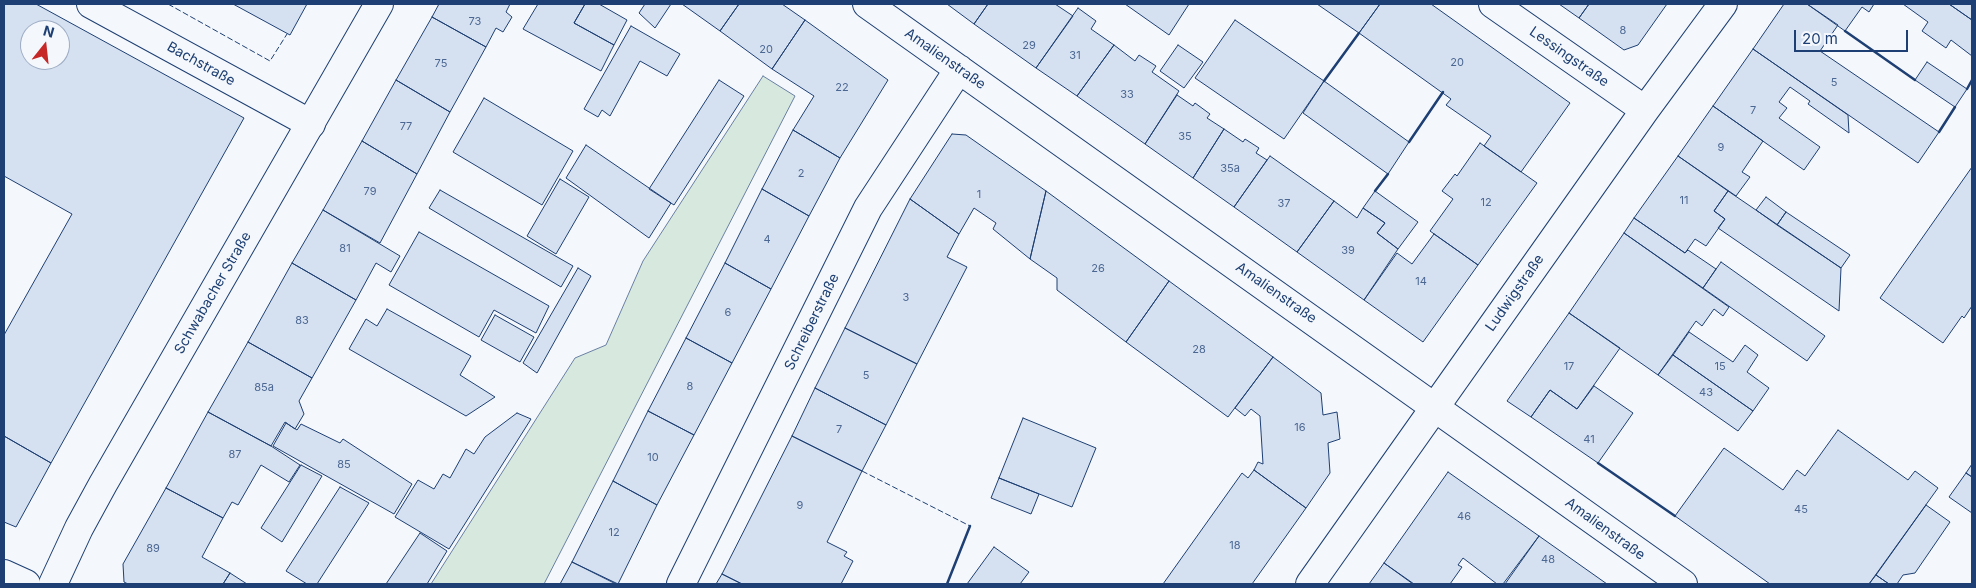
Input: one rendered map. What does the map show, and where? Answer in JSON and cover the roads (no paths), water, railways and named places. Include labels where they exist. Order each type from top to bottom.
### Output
[{"type":"street","name":"Bachstraße","points":[[91,4],[311,124]]},
{"type":"street","name":"Schwabacher Straße","points":[[53,584],[79,528],[103,484],[379,4]]},
{"type":"street","name":"Amalienstraße","points":[[867,4],[1683,584]]},
{"type":"street","name":"Lessingstraße","points":[[1492,4],[1645,110]]},
{"type":"street","name":"Ludwigstraße","points":[[1310,584],[1645,110],[1723,4]]},
{"type":"street","name":"Schreiberstraße","points":[[681,584],[868,208],[959,69]]},
{"type":"street","points":[[4,574],[26,584]]}]
